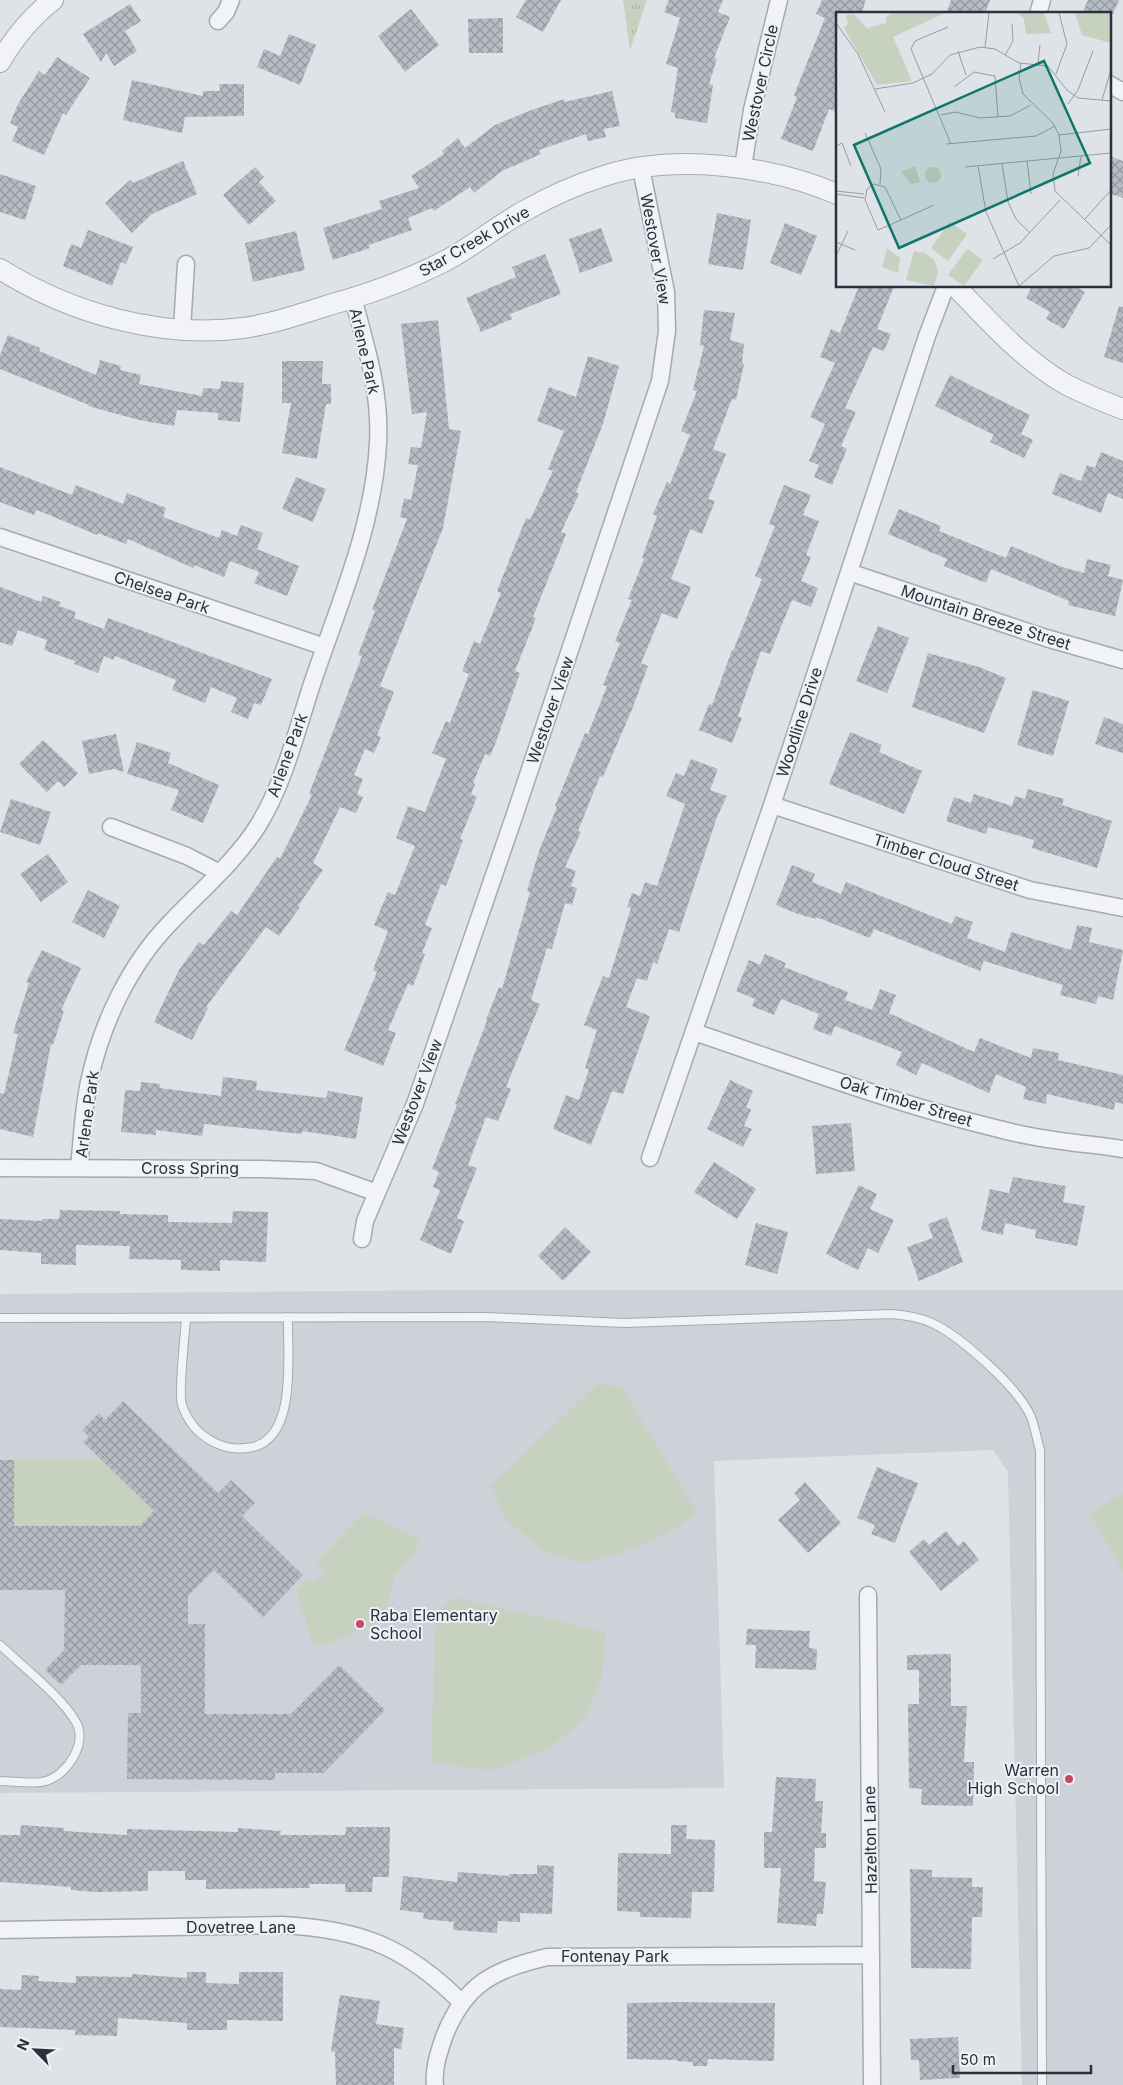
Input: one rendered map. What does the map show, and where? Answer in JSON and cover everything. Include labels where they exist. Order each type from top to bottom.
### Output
[{"type":"street","points":[[0,62],[11,44],[28,23],[53,0]]},
{"type":"street","points":[[218,21],[226,12],[231,0]]},
{"type":"street","name":"Westover Circle","points":[[743,167],[752,110],[779,0]]},
{"type":"street","points":[[1110,85],[1123,92]]},
{"type":"street","name":"Star Creek Drive","points":[[0,270],[55,298],[96,313],[139,323],[182,329],[244,328],[353,298],[405,280],[447,260],[501,223],[560,193],[602,176],[668,165],[743,167],[811,183],[836,194]]},
{"type":"street","name":"Westover View","points":[[362,1239],[365,1221],[415,1104],[528,777],[660,381],[667,331],[666,292],[641,168]]},
{"type":"street","points":[[182,329],[186,264]]},
{"type":"street","name":"Woodline Drive","points":[[650,1158],[772,805],[927,336],[945,288]]},
{"type":"street","points":[[957,288],[1009,341],[1036,364],[1066,384],[1123,409]]},
{"type":"street","name":"Arlene Park","points":[[79,1168],[89,1084],[97,1050],[117,1002],[152,944],[243,846],[259,825],[272,798],[325,647],[369,510],[378,450],[377,406],[373,371],[353,298]]},
{"type":"street","name":"Chelsea Park","points":[[0,537],[325,647]]},
{"type":"street","name":"Mountain Breeze Street","points":[[849,572],[1046,638],[1123,660]]},
{"type":"street","name":"Timber Cloud Street","points":[[772,805],[1030,890],[1123,908]]},
{"type":"street","points":[[111,827],[187,856],[218,872]]},
{"type":"street","name":"Oak Timber Street","points":[[694,1032],[885,1097],[999,1130],[1123,1149]]},
{"type":"street","name":"Cross Spring","points":[[0,1168],[316,1171],[377,1193]]},
{"type":"street","name":"Hazelton Lane","points":[[868,1595],[872,2085]]},
{"type":"street","name":"Dovetree Lane","points":[[0,1930],[282,1925],[323,1928],[354,1935],[392,1949],[441,1982],[461,2002]]},
{"type":"street","name":"Fontenay Park","points":[[435,2085],[438,2054],[461,2002],[476,1986],[506,1969],[547,1957],[871,1955]]},
{"type":"lane","points":[[0,1318],[485,1317],[625,1323],[891,1314],[911,1316],[933,1323],[955,1336],[1010,1387],[1031,1416],[1040,1450],[1042,2085]]},
{"type":"lane","points":[[186,1318],[181,1403],[191,1425],[206,1439],[225,1447],[242,1449],[263,1444],[278,1428],[286,1404],[288,1317]]},
{"type":"lane","points":[[0,1645],[68,1711],[77,1724],[78,1743],[74,1757],[63,1772],[46,1782],[0,1781]]},
{"type":"shaded area","name":"Raba Elementary School","points":[[462,1290],[1123,1290],[1123,2085],[1022,2085],[1008,1472],[993,1450],[714,1461],[724,1788],[0,1793],[0,1294]]},
{"type":"green space","points":[[623,0],[647,0],[630,50]]},
{"type":"green space","points":[[597,1384],[621,1386],[698,1514],[660,1537],[619,1554],[580,1563],[543,1551],[506,1520],[491,1486]]},
{"type":"green space","points":[[14,1460],[102,1460],[154,1511],[140,1526],[14,1526]]},
{"type":"green space","points":[[1123,1493],[1123,1571],[1090,1513]]},
{"type":"green space","points":[[363,1513],[420,1539],[415,1553],[395,1576],[383,1621],[319,1647],[313,1644],[296,1590],[308,1577],[314,1583],[325,1572],[316,1562]]},
{"type":"green space","points":[[456,1598],[606,1632],[602,1676],[585,1718],[550,1748],[493,1770],[431,1762],[435,1628],[439,1609]]},
{"type":"building","points":[[526,0],[561,0],[543,32],[516,17]]},
{"type":"building","points":[[669,0],[723,0],[718,12],[730,17],[714,58],[717,59],[709,84],[713,85],[707,123],[675,118],[675,113],[671,112],[678,68],[666,64],[680,18],[664,12]]},
{"type":"building","points":[[822,0],[866,0],[862,12],[836,12],[836,112],[829,109],[813,151],[781,139],[797,97],[794,95],[825,18],[816,14]]},
{"type":"building","points":[[951,0],[990,0],[986,12],[947,12]]},
{"type":"building","points":[[1088,0],[1119,0],[1113,14],[1110,14],[1110,12],[1083,12]]},
{"type":"building","points":[[130,4],[141,21],[125,31],[137,51],[114,66],[106,53],[101,62],[83,34]]},
{"type":"building","points":[[411,9],[439,45],[405,72],[378,36]]},
{"type":"building","points":[[503,18],[503,53],[469,53],[468,19]]},
{"type":"building","points":[[289,34],[316,45],[300,85],[257,67],[264,49],[280,56]]},
{"type":"building","points":[[57,57],[90,78],[66,115],[63,113],[44,155],[12,141],[18,127],[10,123],[18,104],[39,71],[45,75]]},
{"type":"building","points":[[132,80],[203,96],[203,91],[220,91],[219,84],[244,84],[244,116],[185,117],[182,133],[123,120]]},
{"type":"building","points":[[612,91],[620,126],[604,129],[606,137],[588,141],[586,134],[539,150],[541,154],[502,171],[474,193],[470,187],[434,211],[432,208],[408,218],[412,230],[369,245],[370,248],[333,260],[323,228],[382,209],[379,201],[419,188],[411,176],[444,154],[442,151],[458,138],[465,148],[495,125],[529,111],[564,99],[565,102]]},
{"type":"building","points":[[1110,156],[1123,161],[1123,198],[1110,193]]},
{"type":"building","points":[[183,161],[197,194],[152,214],[132,233],[105,203],[130,180],[133,183]]},
{"type":"building","points":[[255,167],[264,177],[259,182],[276,201],[249,225],[223,195]]},
{"type":"building","points":[[0,174],[36,186],[25,220],[0,212]]},
{"type":"building","points":[[717,213],[751,220],[743,270],[708,264]]},
{"type":"building","points":[[785,223],[817,236],[801,275],[770,263]]},
{"type":"building","points":[[601,228],[613,261],[580,273],[569,239]]},
{"type":"building","points":[[88,230],[133,247],[126,264],[121,262],[112,286],[63,266],[71,244],[81,248]]},
{"type":"building","points":[[296,231],[305,270],[253,282],[245,243]]},
{"type":"building","points":[[545,254],[561,294],[510,314],[512,319],[481,332],[466,298],[516,277],[512,267]]},
{"type":"building","points":[[858,288],[893,288],[877,329],[891,334],[884,351],[873,347],[845,408],[856,412],[841,446],[847,449],[832,485],[814,477],[819,465],[809,461],[825,424],[810,417],[835,363],[820,357],[831,329],[840,333]]},
{"type":"building","points":[[1031,288],[1078,288],[1085,292],[1064,329],[1046,319],[1050,312],[1026,298]]},
{"type":"building","points":[[1119,306],[1123,307],[1123,363],[1104,357]]},
{"type":"building","points":[[704,310],[735,313],[730,340],[744,344],[742,363],[744,364],[736,400],[732,399],[713,449],[726,454],[708,499],[715,501],[702,534],[690,529],[671,579],[691,587],[677,619],[662,613],[641,663],[648,666],[633,707],[603,777],[600,776],[578,831],[581,832],[565,867],[576,871],[571,886],[577,888],[572,905],[565,903],[552,949],[547,948],[531,1000],[540,1004],[506,1087],[511,1089],[498,1121],[486,1117],[468,1165],[477,1168],[457,1218],[464,1221],[451,1254],[420,1240],[440,1190],[433,1187],[439,1172],[432,1169],[457,1105],[455,1104],[486,1020],[499,987],[502,989],[530,892],[527,891],[539,851],[557,807],[555,806],[585,733],[588,734],[607,686],[603,685],[620,643],[615,641],[632,600],[628,599],[644,559],[642,558],[657,516],[653,514],[667,482],[670,484],[690,435],[681,431],[697,391],[693,390],[704,346],[700,345]]},
{"type":"building","points":[[438,320],[449,429],[461,431],[443,528],[380,686],[394,692],[377,735],[381,737],[374,753],[365,749],[354,775],[363,779],[357,794],[363,797],[356,813],[340,807],[313,863],[323,870],[298,906],[300,907],[279,936],[266,927],[206,1007],[208,1008],[192,1040],[154,1022],[179,970],[199,942],[204,945],[231,911],[237,915],[277,857],[280,859],[312,795],[309,794],[362,656],[358,655],[375,611],[372,610],[407,519],[400,517],[404,498],[411,500],[418,465],[408,464],[411,447],[421,448],[427,412],[412,414],[401,324]]},
{"type":"building","points":[[8,335],[40,348],[39,351],[96,375],[100,360],[121,366],[120,370],[141,375],[139,384],[202,396],[203,388],[220,389],[221,381],[244,383],[240,422],[218,420],[218,413],[177,410],[174,426],[139,420],[88,406],[0,369],[0,355]]},
{"type":"building","points":[[588,356],[619,366],[603,424],[576,492],[579,494],[561,532],[566,534],[533,617],[536,618],[515,671],[520,673],[496,742],[490,756],[485,754],[473,783],[475,784],[471,794],[477,797],[460,839],[463,840],[446,886],[441,884],[425,925],[432,928],[422,953],[425,954],[413,986],[408,984],[388,1030],[396,1033],[383,1066],[344,1050],[377,972],[373,970],[388,931],[374,925],[388,892],[395,895],[415,846],[396,838],[408,806],[425,812],[446,759],[432,753],[446,721],[450,723],[469,674],[462,671],[474,641],[480,644],[501,593],[497,591],[526,518],[530,520],[553,471],[548,469],[564,431],[537,421],[549,387],[576,397]]},
{"type":"building","points":[[282,361],[323,361],[322,384],[331,384],[331,404],[326,404],[317,459],[282,453],[291,403],[282,403]]},
{"type":"building","points":[[950,375],[1030,415],[1021,434],[1033,440],[1024,458],[990,442],[994,435],[935,406]]},
{"type":"building","points":[[1101,452],[1123,461],[1123,499],[1108,493],[1101,513],[1052,494],[1060,473],[1081,481],[1087,465],[1095,468]]},
{"type":"building","points":[[0,467],[72,495],[76,485],[123,504],[127,493],[166,508],[163,517],[219,538],[222,530],[237,536],[241,525],[263,533],[257,549],[299,566],[287,596],[254,583],[259,572],[230,561],[224,577],[194,565],[193,568],[128,539],[126,544],[98,533],[97,535],[37,510],[34,515],[0,502]]},
{"type":"building","points":[[296,477],[326,489],[313,522],[282,509]]},
{"type":"building","points":[[784,485],[811,495],[803,515],[819,521],[806,555],[811,557],[801,581],[818,588],[811,607],[792,600],[770,654],[761,651],[738,716],[742,718],[732,743],[699,730],[709,704],[712,705],[732,650],[762,579],[755,576],[775,526],[769,524]]},
{"type":"building","points":[[899,509],[941,526],[939,531],[1006,558],[1011,546],[1062,567],[1084,573],[1087,559],[1111,565],[1108,576],[1123,580],[1115,616],[1068,605],[1069,601],[991,569],[986,583],[944,566],[947,559],[888,534]]},
{"type":"building","points":[[0,587],[41,602],[43,596],[61,602],[59,606],[76,612],[74,618],[104,629],[108,618],[272,679],[261,705],[254,703],[248,719],[231,712],[237,698],[211,687],[205,703],[172,690],[176,680],[115,656],[114,660],[104,656],[98,673],[74,664],[75,661],[44,650],[47,640],[18,630],[12,646],[0,642]]},
{"type":"building","points":[[878,626],[909,638],[887,693],[856,681]]},
{"type":"building","points":[[928,653],[979,667],[1006,678],[984,733],[912,707]]},
{"type":"building","points":[[1033,690],[1069,701],[1053,756],[1017,745]]},
{"type":"building","points":[[1104,717],[1123,724],[1123,753],[1095,744]]},
{"type":"building","points":[[850,732],[882,745],[879,752],[922,771],[904,814],[829,784]]},
{"type":"building","points":[[116,734],[124,772],[114,769],[89,774],[82,741]]},
{"type":"building","points":[[43,740],[78,773],[64,787],[58,781],[47,792],[19,764]]},
{"type":"building","points":[[137,742],[171,753],[168,763],[219,785],[203,823],[171,810],[179,790],[127,774]]},
{"type":"building","points":[[691,759],[718,769],[710,790],[727,796],[717,817],[679,932],[669,929],[657,964],[653,962],[647,981],[637,978],[626,1007],[650,1016],[623,1094],[612,1091],[591,1145],[553,1129],[566,1095],[579,1100],[589,1069],[585,1068],[597,1030],[584,1025],[603,976],[609,978],[631,908],[627,907],[632,893],[640,896],[645,882],[657,886],[685,804],[666,796],[676,773],[684,776]]},
{"type":"building","points":[[1028,789],[1064,799],[1062,805],[1112,821],[1097,868],[1032,848],[1034,840],[988,827],[986,834],[946,821],[954,797],[971,803],[974,794],[1012,806],[1015,796],[1025,799]]},
{"type":"building","points":[[11,799],[51,812],[40,845],[0,832]]},
{"type":"building","points":[[48,854],[68,882],[41,902],[20,874]]},
{"type":"building","points":[[792,865],[815,874],[812,882],[841,894],[846,882],[952,924],[955,916],[973,922],[967,938],[1005,952],[1011,932],[1071,950],[1077,925],[1092,928],[1089,942],[1123,950],[1113,1000],[1098,996],[1096,1004],[1060,995],[1063,985],[984,961],[980,971],[874,929],[870,938],[816,917],[816,919],[798,914],[776,905]]},
{"type":"building","points":[[88,890],[120,906],[104,938],[72,922]]},
{"type":"building","points":[[42,950],[81,968],[61,1010],[64,1011],[53,1045],[51,1044],[33,1137],[0,1129],[0,1093],[4,1094],[18,1034],[13,1033],[29,983],[26,982]]},
{"type":"building","points":[[765,954],[786,963],[784,967],[848,992],[845,1000],[872,1010],[880,989],[896,995],[889,1013],[974,1052],[980,1038],[1031,1058],[1033,1048],[1059,1053],[1058,1060],[1123,1075],[1123,1104],[1115,1102],[1114,1110],[1047,1094],[1046,1104],[1023,1099],[1026,1087],[996,1074],[989,1093],[922,1063],[916,1075],[896,1065],[902,1052],[835,1026],[831,1036],[813,1029],[819,1014],[781,999],[774,1015],[752,1006],[755,999],[736,991],[749,960],[760,965]]},
{"type":"building","points":[[223,1077],[257,1081],[256,1090],[326,1098],[328,1091],[363,1097],[356,1139],[302,1131],[302,1134],[204,1124],[202,1136],[156,1130],[156,1135],[121,1132],[125,1090],[140,1091],[141,1082],[160,1084],[160,1088],[221,1096]]},
{"type":"building","points":[[730,1080],[753,1091],[746,1107],[751,1110],[744,1126],[752,1129],[743,1147],[707,1129]]},
{"type":"building","points":[[851,1123],[855,1171],[816,1174],[812,1126]]},
{"type":"building","points":[[714,1162],[756,1189],[737,1219],[694,1192]]},
{"type":"building","points":[[1013,1177],[1066,1186],[1063,1202],[1085,1206],[1077,1246],[1035,1238],[1036,1230],[1005,1223],[1003,1235],[981,1230],[990,1189],[1009,1193]]},
{"type":"building","points":[[859,1185],[877,1194],[870,1209],[894,1220],[878,1253],[868,1248],[858,1270],[826,1254]]},
{"type":"building","points":[[60,1210],[120,1211],[120,1214],[168,1215],[168,1222],[232,1223],[233,1211],[268,1212],[266,1262],[220,1260],[220,1271],[181,1270],[181,1260],[129,1259],[130,1246],[76,1245],[76,1265],[41,1264],[41,1253],[0,1250],[0,1219],[42,1221],[42,1219],[59,1219]]},
{"type":"building","points":[[947,1217],[963,1262],[919,1281],[907,1247],[933,1238],[928,1224]]},
{"type":"building","points":[[756,1223],[788,1232],[777,1274],[745,1265]]},
{"type":"building","points":[[565,1227],[591,1252],[563,1281],[538,1256]]},
{"type":"building","points":[[123,1401],[218,1493],[231,1480],[255,1503],[242,1516],[303,1575],[263,1617],[214,1570],[188,1596],[188,1624],[205,1624],[205,1714],[291,1714],[339,1665],[385,1710],[324,1773],[275,1773],[275,1780],[127,1779],[128,1713],[141,1713],[141,1665],[81,1665],[61,1685],[45,1670],[64,1650],[65,1590],[0,1590],[0,1460],[14,1460],[14,1526],[140,1526],[154,1511],[83,1442],[89,1437],[82,1430],[99,1413],[105,1420]]},
{"type":"building","points":[[877,1467],[918,1483],[895,1543],[871,1534],[875,1525],[857,1518]]},
{"type":"building","points":[[805,1482],[841,1523],[808,1553],[778,1520],[800,1500],[794,1493]]},
{"type":"building","points":[[946,1531],[958,1546],[964,1541],[979,1560],[941,1591],[909,1552],[924,1539],[929,1545]]},
{"type":"building","points":[[747,1629],[810,1631],[809,1648],[817,1649],[816,1670],[755,1668],[756,1645],[746,1645]]},
{"type":"building","points":[[951,1654],[951,1706],[967,1706],[964,1762],[974,1762],[973,1806],[921,1805],[922,1789],[909,1788],[908,1704],[919,1704],[919,1670],[907,1670],[907,1655]]},
{"type":"building","points":[[776,1777],[816,1779],[815,1801],[823,1801],[821,1833],[826,1833],[826,1848],[815,1848],[814,1881],[826,1882],[823,1914],[817,1914],[816,1926],[777,1923],[781,1868],[764,1868],[764,1832],[772,1832]]},
{"type":"building","points":[[21,1825],[64,1828],[64,1831],[127,1835],[127,1829],[238,1832],[238,1828],[281,1831],[280,1835],[345,1835],[346,1827],[390,1827],[389,1877],[373,1877],[372,1892],[345,1892],[345,1884],[309,1884],[310,1888],[206,1889],[206,1880],[185,1880],[185,1871],[148,1871],[148,1891],[95,1892],[71,1890],[71,1887],[0,1882],[0,1835],[20,1835]]},
{"type":"building","points":[[671,1825],[687,1825],[686,1839],[715,1840],[714,1892],[692,1892],[691,1918],[640,1917],[640,1912],[617,1911],[618,1853],[671,1854]]},
{"type":"building","points":[[537,1865],[554,1866],[552,1914],[520,1913],[520,1922],[498,1921],[497,1933],[453,1930],[454,1922],[423,1919],[424,1913],[400,1910],[403,1876],[457,1882],[458,1872],[509,1876],[509,1874],[537,1874]]},
{"type":"building","points":[[910,1869],[932,1870],[932,1877],[972,1878],[972,1887],[983,1887],[982,1917],[972,1917],[971,1969],[911,1968]]},
{"type":"building","points":[[187,1972],[206,1972],[206,1983],[239,1984],[239,1972],[283,1972],[283,2021],[227,2020],[227,2030],[187,2030],[187,2023],[118,2018],[117,2036],[75,2035],[75,2030],[0,2027],[0,1989],[21,1990],[22,1975],[39,1976],[38,1981],[76,1983],[76,1976],[132,1977],[132,1974],[187,1978]]},
{"type":"building","points":[[340,1995],[380,2001],[376,2024],[404,2028],[401,2049],[394,2048],[394,2085],[336,2085],[335,2052],[331,2051]]},
{"type":"building","points":[[627,2003],[775,2003],[774,2061],[708,2059],[707,2066],[693,2066],[693,2062],[677,2060],[627,2059]]},
{"type":"building","points":[[958,2037],[960,2078],[920,2080],[919,2060],[911,2060],[910,2039]]},
{"type":"place","name":"Raba Elementary School","points":[[360,1624]]},
{"type":"place","name":"Warren High School","points":[[1069,1779]]}]
